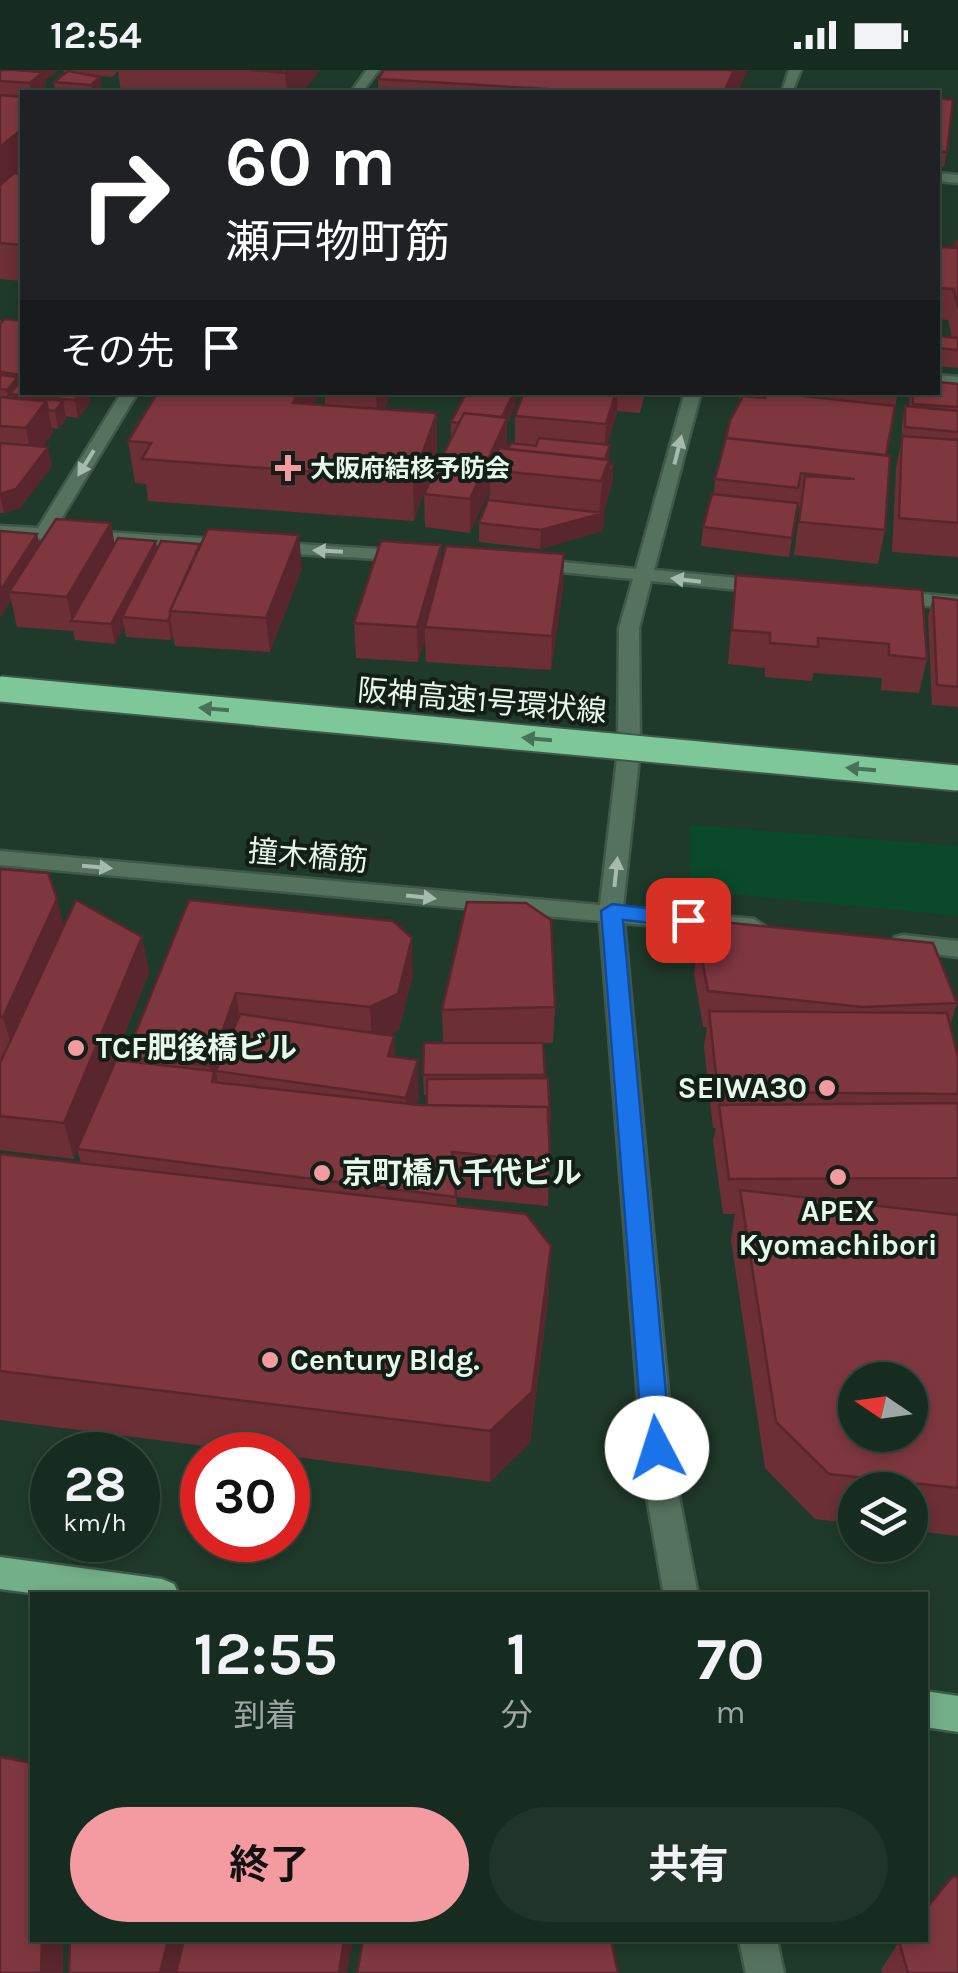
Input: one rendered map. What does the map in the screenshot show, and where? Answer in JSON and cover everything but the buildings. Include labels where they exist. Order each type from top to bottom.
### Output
[{"type":"highway","name":"阪神高速1号環状線","points":[[0,689],[958,778]]},
{"type":"main road","points":[[0,1573],[140,1592]]},
{"type":"main road","points":[[928,1709],[958,1714]]},
{"type":"street","points":[[358,90],[373,70]]},
{"type":"street","points":[[42,534],[128,395]]},
{"type":"street","points":[[680,1592],[661,1486],[612,911],[629,750],[629,628],[692,395]]},
{"type":"street","points":[[0,532],[439,558]]},
{"type":"street","points":[[518,563],[788,589]]},
{"type":"street","points":[[864,595],[958,602]]},
{"type":"street","name":"撞木橋筋","points":[[0,858],[469,903],[612,911],[785,930]]},
{"type":"street","points":[[881,941],[958,949]]},
{"type":"street","points":[[758,1942],[764,1973]]},
{"type":"green space","points":[[690,825],[958,846],[958,916],[690,890]]},
{"type":"place","name":"大阪府結核予防会","points":[[288,468]]},
{"type":"place","name":"TCF肥後橋ビル","points":[[76,1048]]},
{"type":"place","name":"SEIWA30","points":[[827,1088]]},
{"type":"place","name":"京町橋八千代ビル","points":[[322,1173]]},
{"type":"place","name":"APEX Kyomachibori","points":[[838,1177]]},
{"type":"place","name":"Century Bldg.","points":[[270,1360]]},
{"type":"route","points":[[657,1448],[612,911],[688,920]]}]
